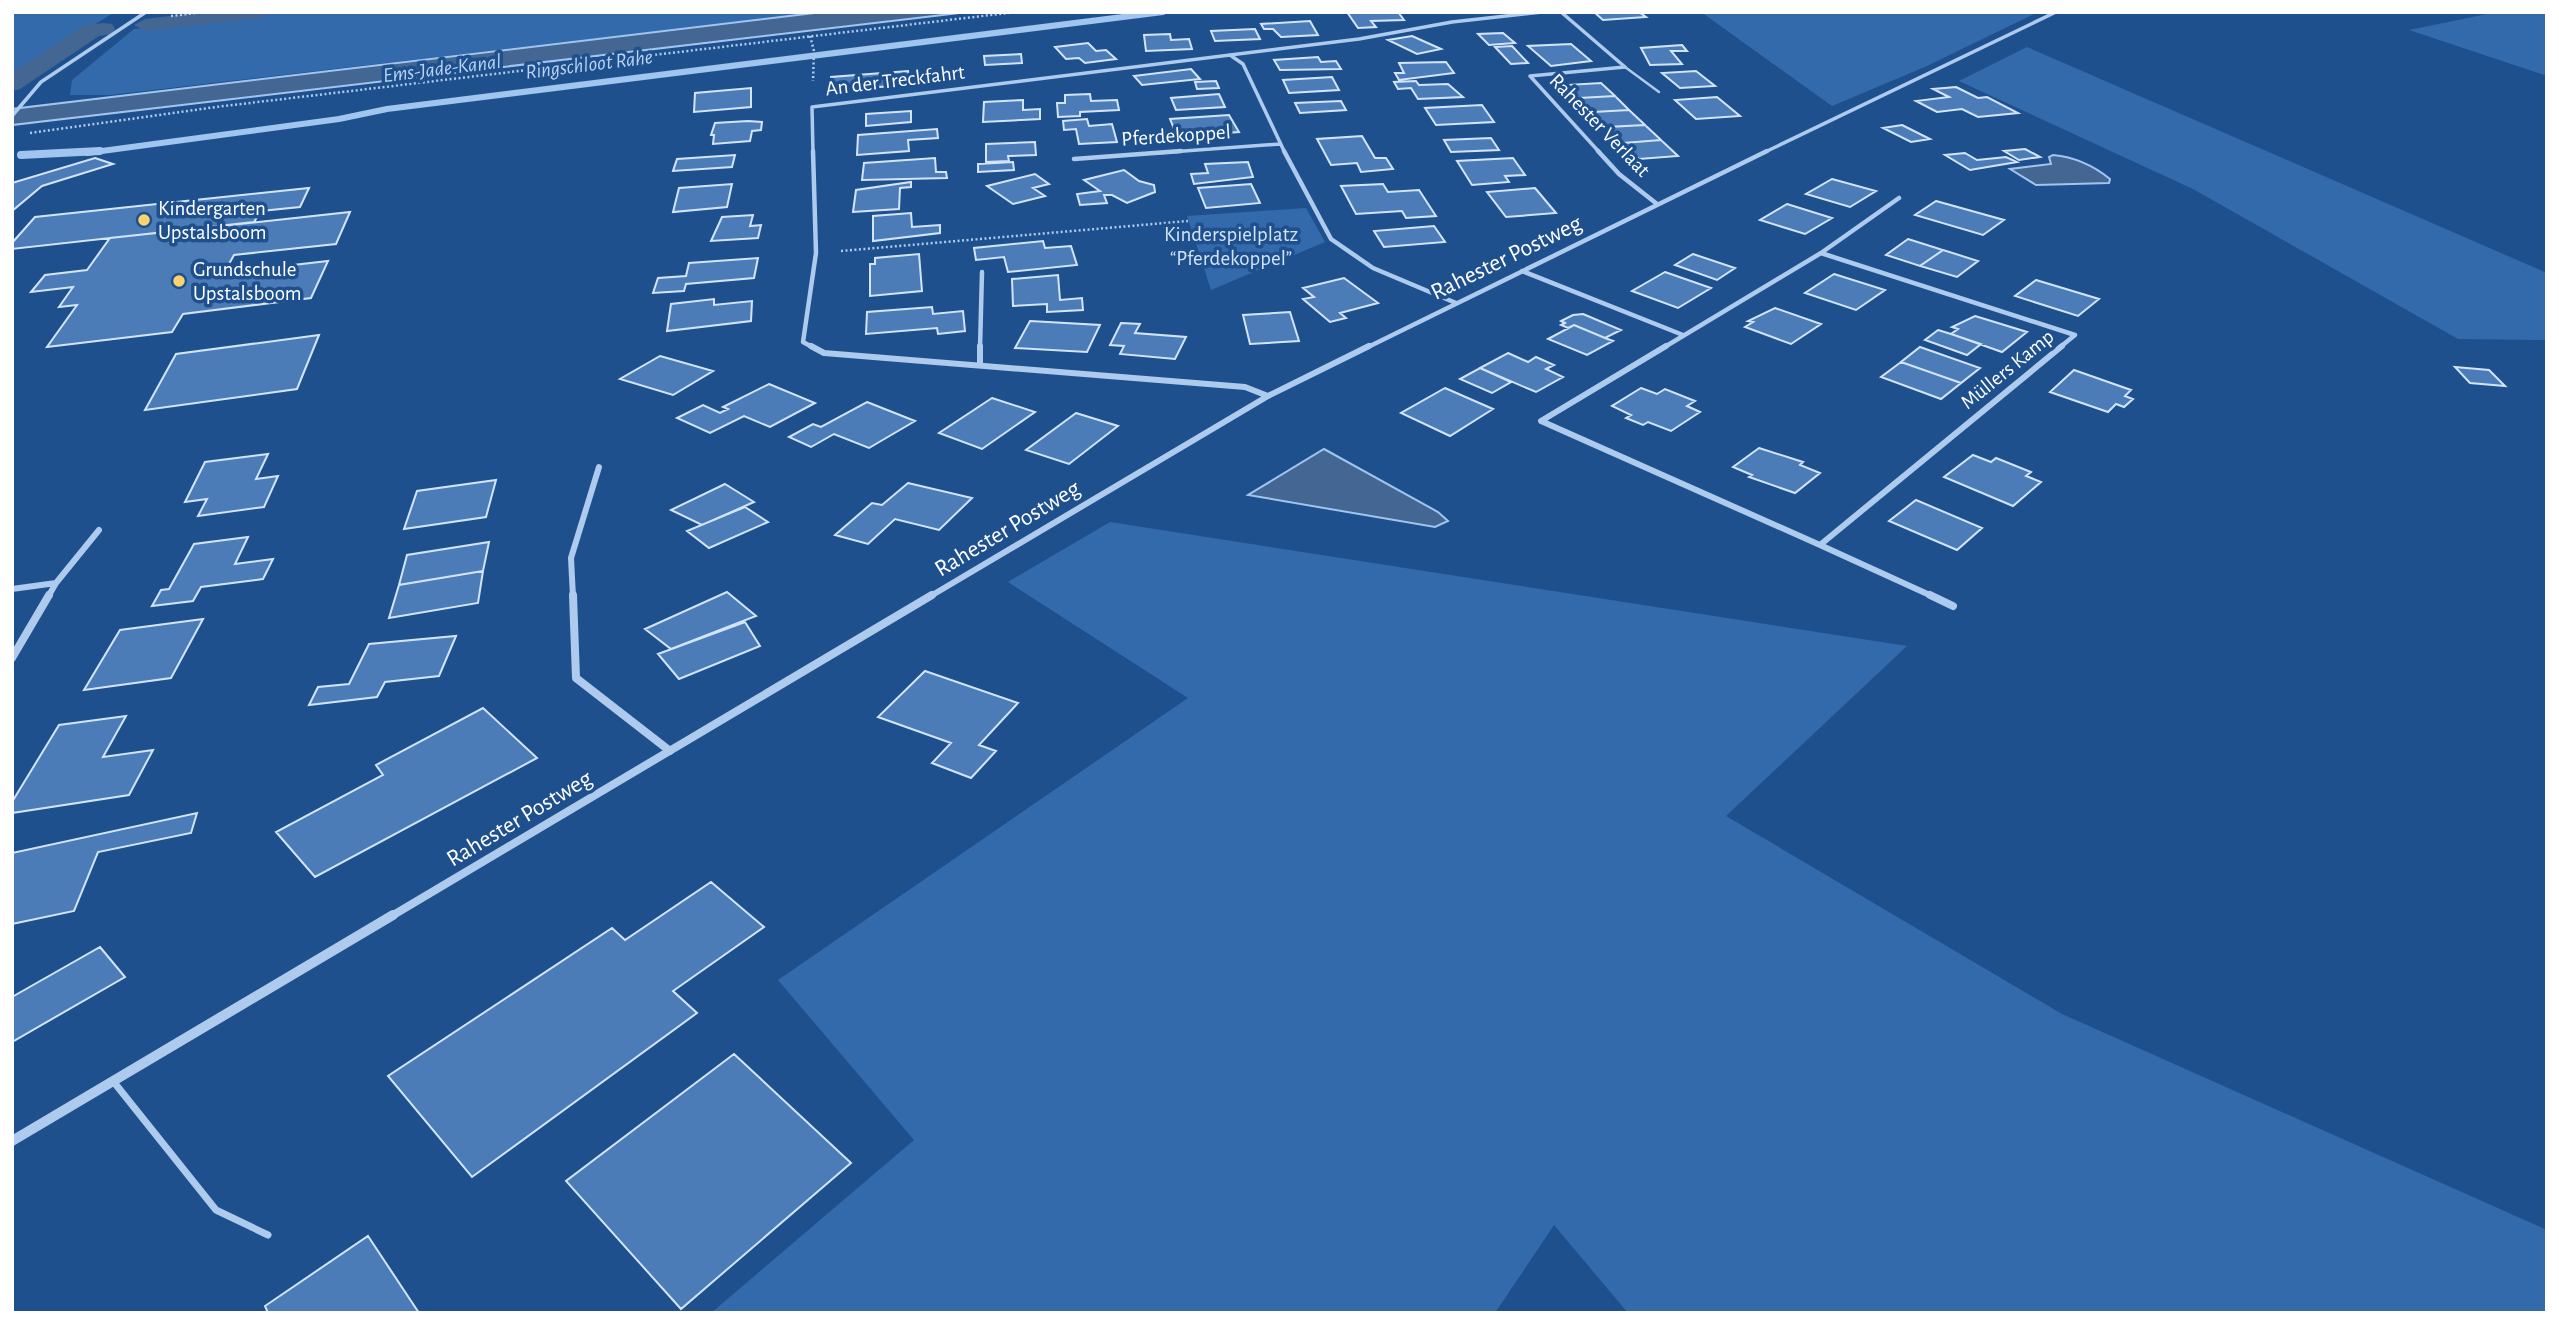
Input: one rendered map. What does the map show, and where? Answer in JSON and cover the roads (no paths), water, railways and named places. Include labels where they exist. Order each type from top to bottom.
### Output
[{"type":"street","points":[[12,116],[41,82],[146,12]]},
{"type":"street","points":[[1229,54],[1542,12]]},
{"type":"street","points":[[1561,12],[1625,67]]},
{"type":"street","name":"Rahester Postweg","points":[[12,1142],[1268,396],[1657,204],[2056,12]]},
{"type":"street","name":"Pferdekoppel","points":[[1229,54],[1243,64],[1280,144],[1331,239],[1373,268],[1456,303]]},
{"type":"street","name":"An der Treckfahrt","points":[[1229,54],[812,107],[816,253],[803,342],[824,353],[1245,387],[1268,396]]},
{"type":"street","name":"Rahester Verlaat","points":[[1625,67],[1530,76],[1619,174],[1657,204]]},
{"type":"street","name":"Pferdekoppel","points":[[1074,159],[1280,144]]},
{"type":"street","points":[[1899,198],[1821,253],[1541,421],[1953,606]]},
{"type":"street","name":"Müllers Kamp","points":[[1820,545],[2075,335],[1821,253]]},
{"type":"street","points":[[1522,271],[1683,335]]},
{"type":"street","points":[[979,365],[982,272]]},
{"type":"street","points":[[599,467],[571,558],[576,678],[670,751]]},
{"type":"street","points":[[12,658],[56,583],[99,530]]},
{"type":"street","points":[[12,589],[56,583]]},
{"type":"lane","points":[[1625,67],[1659,92]]},
{"type":"lane","points":[[113,1082],[216,1210],[268,1235]]},
{"type":"water","name":"Ems-Jade-Kanal","points":[[823,12],[968,12],[12,125],[12,109]]},
{"type":"water","points":[[2053,155],[2091,166],[2110,179],[2109,183],[2036,185],[2010,169],[2051,164],[2049,157]]},
{"type":"water","points":[[1324,449],[1438,512],[1448,521],[1435,527],[1248,495]]},
{"type":"waterway","points":[[145,25],[263,12]]},
{"type":"waterway","name":"Ringschloot Rahe","points":[[87,153],[339,119],[387,109],[1163,12]]},
{"type":"waterway","points":[[12,84],[93,30],[104,29]]},
{"type":"waterway","name":"Ringschloot Rahe","points":[[21,155],[100,151]]},
{"type":"place","name":"Kindergarten Upstalsboom","points":[[144,220]]},
{"type":"place","name":"Grundschule Upstalsboom","points":[[179,281]]},
{"type":"park label","name":"Kinderspielplatz “Pferdekoppel”","points":[[1231,246]]}]
